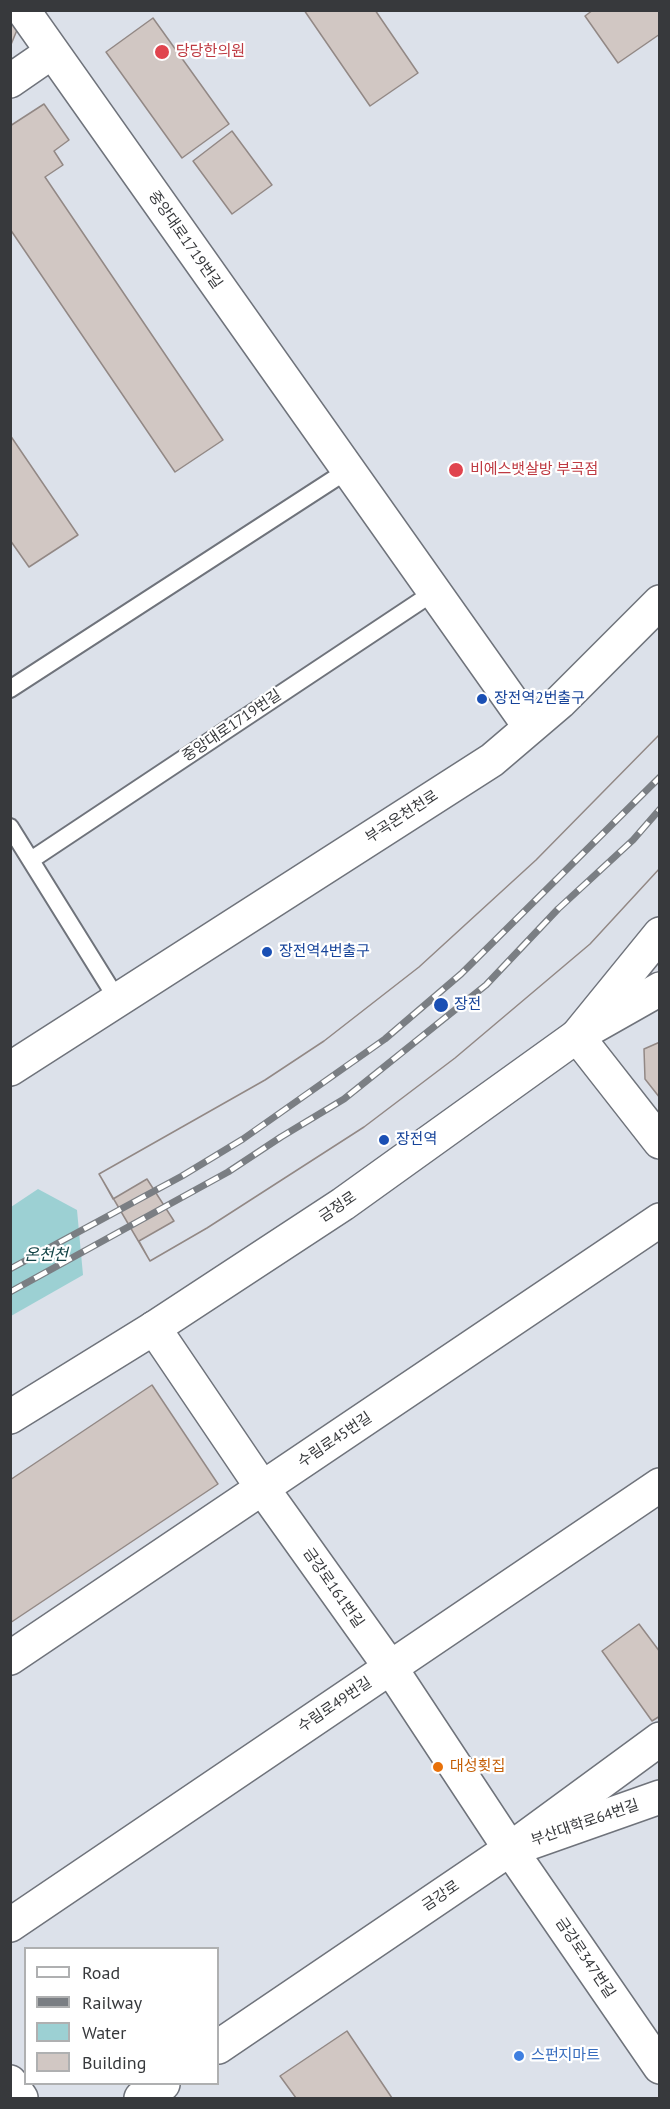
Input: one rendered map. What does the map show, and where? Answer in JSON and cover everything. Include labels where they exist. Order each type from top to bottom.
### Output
[{"type":"street","name":"중앙대로1719번길","points":[[23,10],[530,727]]},
{"type":"street","points":[[10,81],[52,52]]},
{"type":"street","name":"부곡온천천로","points":[[10,1069],[492,760],[560,702],[660,602]]},
{"type":"street","points":[[660,934],[577,1036],[660,1142]]},
{"type":"street","name":"금정로","points":[[10,1417],[153,1328],[343,1204],[577,1036],[660,989]]},
{"type":"street","name":"수림로45번길","points":[[10,1658],[660,1220]]},
{"type":"street","name":"금강로161번길","points":[[153,1328],[263,1489],[390,1667],[510,1849]]},
{"type":"street","name":"수림로49번길","points":[[10,1925],[660,1485]]},
{"type":"street","name":"금강로","points":[[219,2046],[510,1849],[660,1739]]},
{"type":"street","name":"부산대학로64번길","points":[[510,1849],[660,1797]]},
{"type":"street","name":"금강로347번길","points":[[510,1849],[660,2067]]},
{"type":"street","points":[[10,2082],[21,2098]]},
{"type":"street","points":[[141,2098],[161,2085]]},
{"type":"lane","points":[[10,689],[348,470]]},
{"type":"lane","name":"중앙대로1719번길","points":[[31,860],[434,592]]},
{"type":"lane","points":[[10,827],[117,999]]},
{"type":"water","name":"온천천","points":[[38,1189],[77,1210],[83,1275],[11,1316],[11,1207]]},
{"type":"building","points":[[304,10],[375,10],[418,73],[370,106]]},
{"type":"building","points":[[593,10],[660,10],[660,34],[618,63],[585,16]]},
{"type":"building","points":[[153,18],[229,124],[182,158],[106,52]]},
{"type":"building","points":[[10,21],[17,30],[10,47]]},
{"type":"building","points":[[44,104],[69,140],[54,151],[63,165],[45,177],[223,440],[175,472],[10,229],[10,126]]},
{"type":"building","points":[[232,131],[272,185],[232,214],[193,161]]},
{"type":"building","points":[[10,435],[78,535],[29,567],[10,540]]},
{"type":"building","points":[[660,734],[660,868],[590,944],[455,1058],[364,1127],[207,1228],[150,1261],[99,1174],[265,1080],[324,1041],[419,967],[536,860]]},
{"type":"building","points":[[660,734],[660,868],[590,944],[455,1058],[364,1127],[207,1228],[150,1261],[139,1241],[174,1221],[147,1179],[113,1199],[99,1174],[265,1080],[324,1041],[419,967],[536,860]]},
{"type":"building","points":[[660,1042],[660,1098],[645,1079],[644,1049]]},
{"type":"building","points":[[152,1385],[218,1484],[10,1623],[10,1480]]},
{"type":"building","points":[[639,1624],[660,1652],[660,1716],[652,1721],[602,1651]]},
{"type":"building","points":[[347,2031],[392,2098],[296,2098],[280,2076]]},
{"type":"railway","points":[[10,1269],[182,1176],[243,1139],[385,1039],[461,974],[660,777]]},
{"type":"railway","points":[[10,1292],[228,1172],[344,1099],[486,985],[558,909],[633,840],[660,809]]},
{"type":"place","name":"당당한의원","points":[[162,52]]},
{"type":"place","name":"비에스뱃살방 부곡점","points":[[456,470]]},
{"type":"place","name":"장전역2번출구","points":[[482,699]]},
{"type":"place","name":"장전역4번출구","points":[[267,952]]},
{"type":"place","name":"장전","points":[[441,1005]]},
{"type":"place","name":"장전역","points":[[384,1140]]},
{"type":"place","name":"대성횟집","points":[[438,1767]]},
{"type":"place","name":"스펀지마트","points":[[519,2056]]}]
